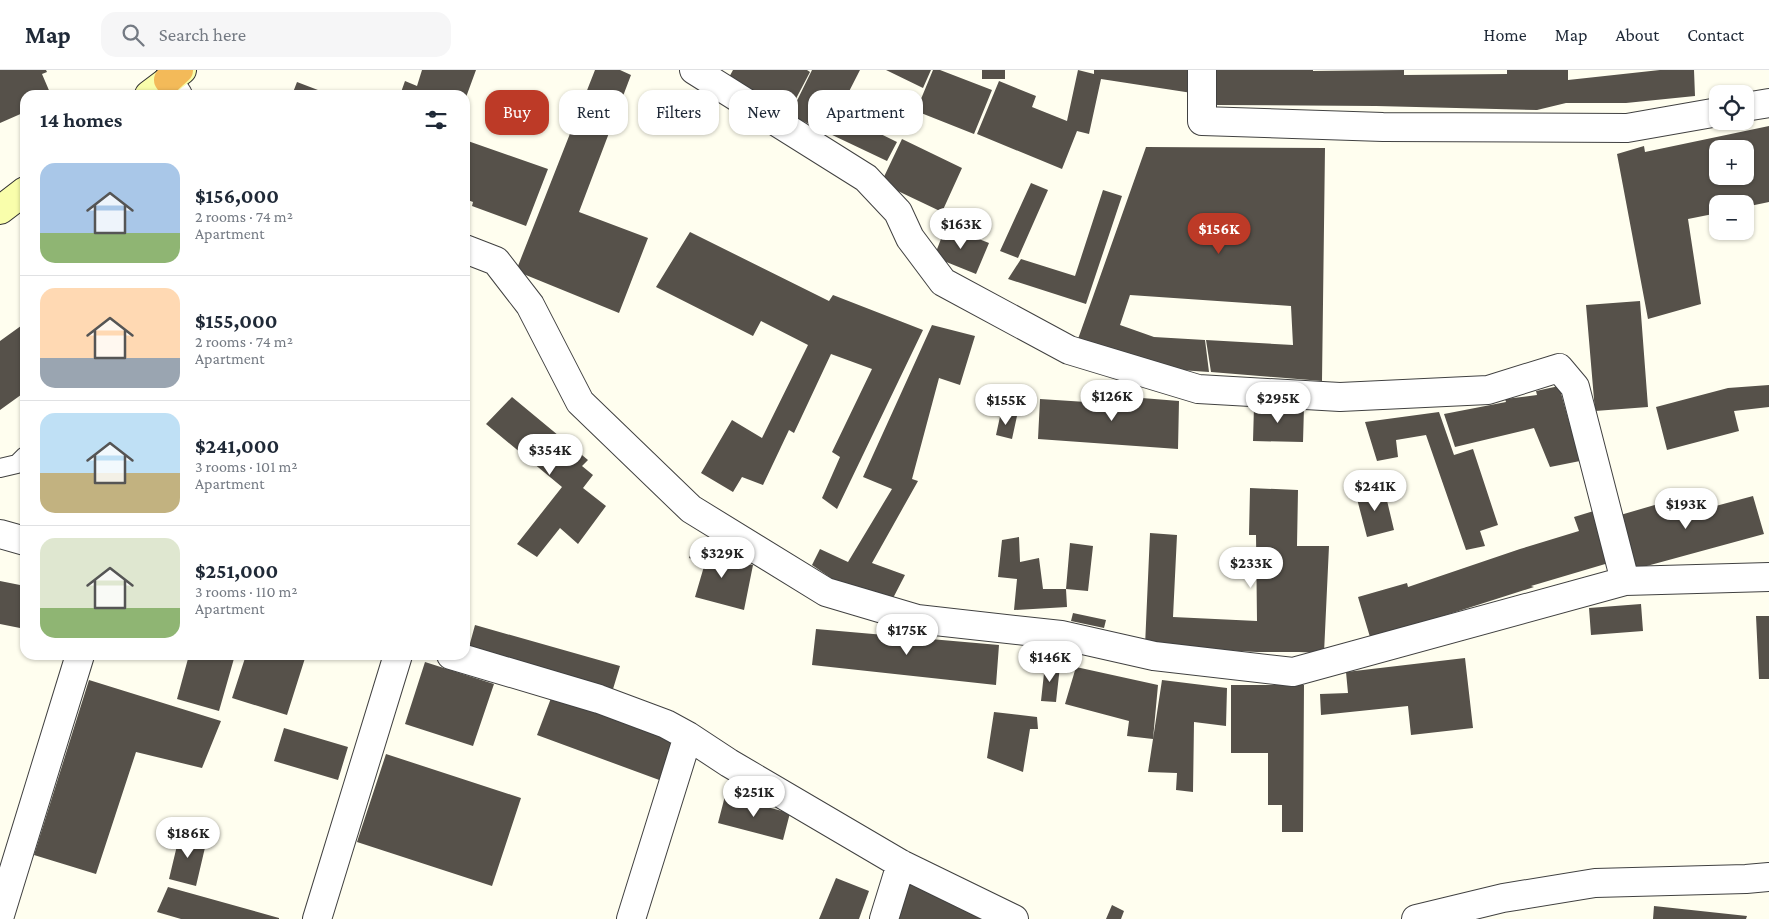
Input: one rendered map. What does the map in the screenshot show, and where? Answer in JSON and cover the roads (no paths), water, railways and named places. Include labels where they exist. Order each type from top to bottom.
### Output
[{"type":"main road","points":[[0,210],[20,195]]},
{"type":"street","points":[[694,70],[866,178],[898,212],[910,238],[943,282],[1069,350],[1198,389],[1340,397],[1488,390],[1559,368],[1575,388],[1625,580]]},
{"type":"street","points":[[1202,70],[1202,121],[1383,128],[1627,128],[1709,114]]},
{"type":"street","points":[[1754,106],[1769,103]]},
{"type":"street","points":[[470,251],[496,261],[530,305],[580,402],[691,509],[826,592],[917,619],[1061,635],[1154,656],[1293,672],[1625,580],[1769,577]]},
{"type":"street","points":[[0,534],[20,540]]},
{"type":"street","points":[[0,915],[78,660]]},
{"type":"street","points":[[317,919],[396,660]]},
{"type":"street","points":[[468,660],[599,699],[666,724],[688,736],[728,763],[901,864],[1014,919]]},
{"type":"street","points":[[631,919],[688,736]]},
{"type":"street","points":[[884,919],[901,864]]},
{"type":"street","points":[[1416,919],[1500,909],[1595,882],[1769,877]]},
{"type":"lane","points":[[0,468],[17,464],[20,461]]}]
